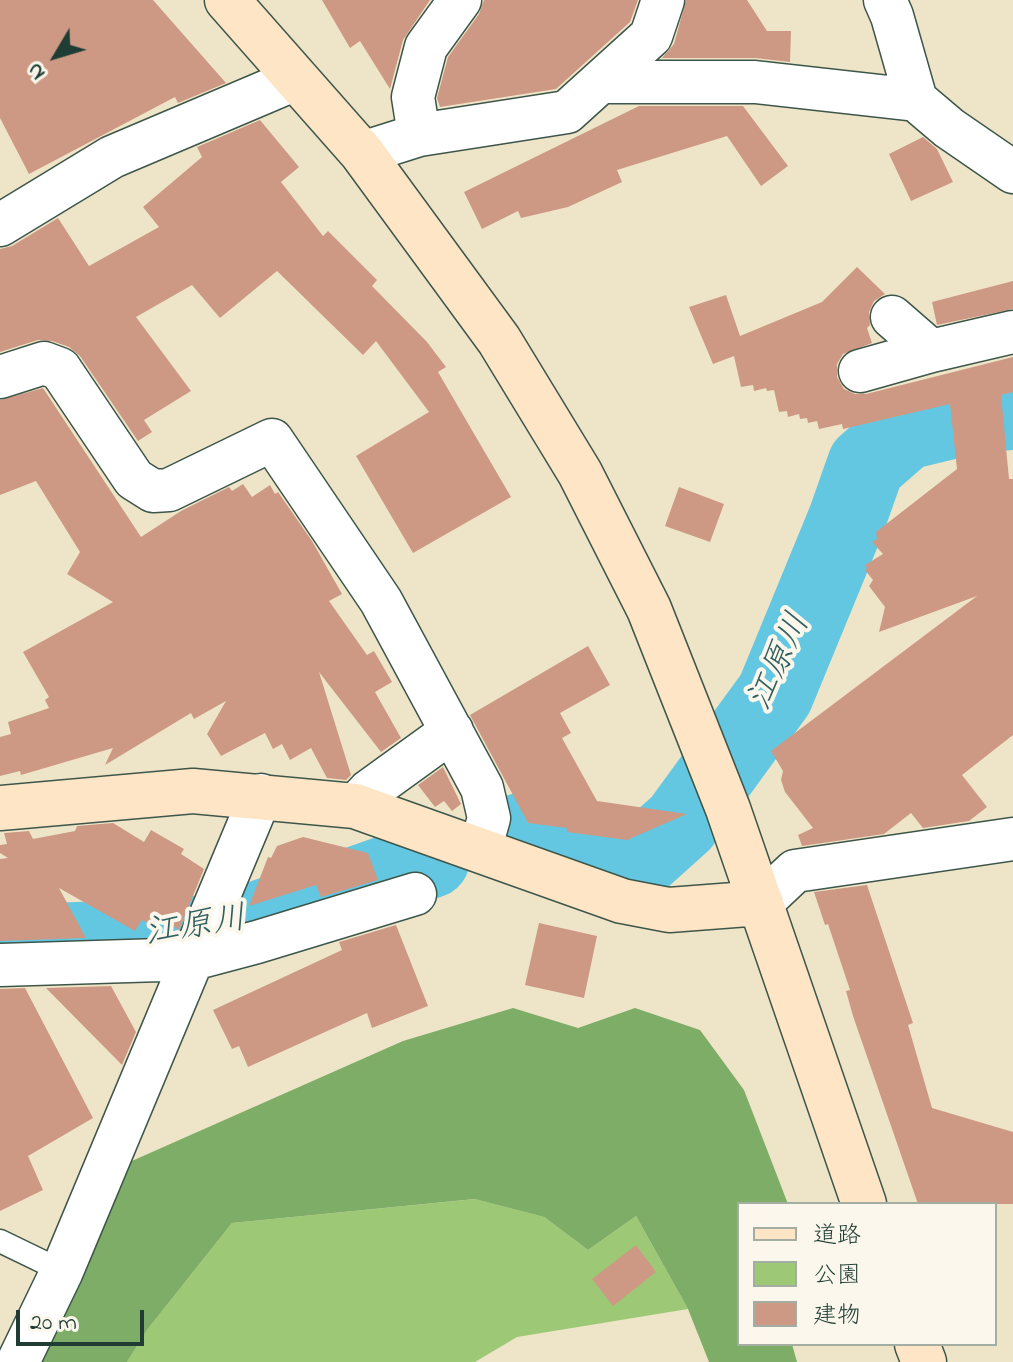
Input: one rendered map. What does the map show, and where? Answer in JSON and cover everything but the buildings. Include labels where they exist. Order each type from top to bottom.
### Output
[{"type":"street","points":[[227,0],[362,153],[499,340],[580,473],[649,609],[728,809],[863,1202]]},
{"type":"street","points":[[419,135],[413,97],[426,47],[460,0]]},
{"type":"street","points":[[362,153],[419,135],[567,112],[651,36],[663,0]]},
{"type":"street","points":[[885,0],[916,100],[949,128],[1013,172]]},
{"type":"street","points":[[2,219],[112,157],[296,79]]},
{"type":"street","points":[[602,82],[755,82],[916,100]]},
{"type":"street","points":[[892,317],[931,351]]},
{"type":"street","points":[[860,371],[1013,332]]},
{"type":"street","points":[[0,377],[44,363],[60,369],[134,479],[153,491],[169,490],[272,440],[381,601],[482,788],[489,818],[480,850]]},
{"type":"street","points":[[355,806],[369,791],[452,731]]},
{"type":"street","points":[[0,808],[193,791],[355,806],[622,901],[669,910],[761,903],[795,871],[1013,839]]},
{"type":"street","points":[[18,1362],[62,1271],[261,795]]},
{"type":"street","points":[[0,965],[200,942],[257,942],[415,894]]},
{"type":"lane","points":[[0,1241],[62,1271]]},
{"type":"green space","points":[[513,1008],[578,1028],[635,1008],[700,1030],[744,1090],[787,1202],[737,1202],[737,1346],[793,1346],[797,1362],[709,1362],[688,1309],[636,1216],[588,1250],[544,1217],[475,1199],[232,1223],[147,1330],[127,1362],[32,1362],[125,1164],[403,1041]]},
{"type":"green space","points":[[476,1199],[544,1217],[588,1250],[636,1216],[688,1309],[517,1337],[475,1362],[127,1362],[147,1330],[232,1223]]},
{"type":"waterway","name":"江原川","points":[[514,834],[524,831],[599,859],[642,858],[681,823],[775,694],[866,465],[905,431],[975,414],[1013,411]]},
{"type":"waterway","name":"江原川","points":[[0,944],[180,937],[230,930],[431,859]]}]
